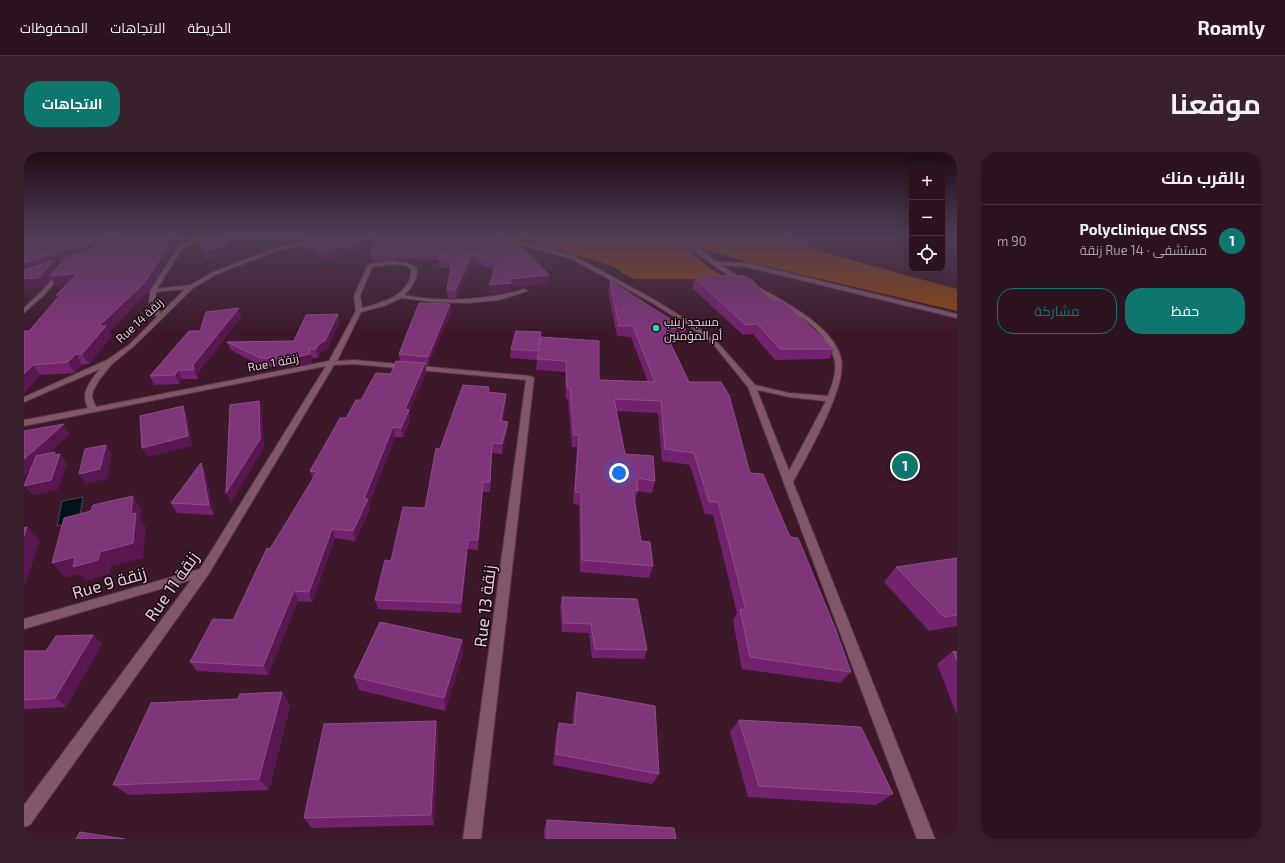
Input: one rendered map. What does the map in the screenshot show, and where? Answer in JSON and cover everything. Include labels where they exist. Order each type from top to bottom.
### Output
[{"type":"street","points":[[24,311],[64,268]]},
{"type":"street","points":[[160,316],[152,306],[153,291],[167,268]]},
{"type":"street","name":"Rue 14 زنقة","points":[[24,400],[110,362],[132,345],[160,316],[192,287],[215,273],[227,268]]},
{"type":"street","points":[[369,268],[357,296],[359,311],[400,296],[410,286],[415,273],[414,268]]},
{"type":"street","points":[[592,268],[651,300],[690,324],[716,344],[752,387],[926,839]]},
{"type":"street","points":[[721,268],[734,277],[798,313],[819,328],[827,338],[838,361],[838,376],[831,399],[789,481]]},
{"type":"street","points":[[760,268],[957,316]]},
{"type":"street","points":[[153,291],[192,287]]},
{"type":"street","points":[[400,296],[417,300],[491,299],[525,292]]},
{"type":"street","name":"Rue 11 زنقة","points":[[24,819],[204,572],[332,363],[359,311]]},
{"type":"street","name":"Rue 14 زنقة","points":[[93,410],[88,404],[88,391],[110,362]]},
{"type":"street","name":"Rue 1 زنقة","points":[[24,423],[332,363],[354,362],[530,378]]},
{"type":"street","name":"Rue 13 زنقة","points":[[472,839],[530,378]]},
{"type":"street","points":[[752,387],[789,395],[831,399]]},
{"type":"street","name":"Rue 9 زنقة","points":[[24,624],[204,572]]},
{"type":"shaded area","points":[[615,268],[710,268],[728,279],[633,279]]},
{"type":"shaded area","points":[[774,268],[881,268],[957,289],[957,311]]},
{"type":"shaded area","points":[[83,497],[79,521],[57,526],[62,501]]},
{"type":"building","points":[[30,268],[47,268],[38,278],[24,279],[24,270]]},
{"type":"building","points":[[57,268],[154,268],[144,283],[99,326],[106,326],[82,354],[76,354],[68,362],[33,365],[24,374],[24,331],[29,331],[60,295],[56,295],[78,273],[50,276]]},
{"type":"building","points":[[451,268],[466,268],[456,289],[447,290]]},
{"type":"building","points":[[495,268],[542,268],[549,275],[510,279],[511,283],[489,285]]},
{"type":"building","points":[[701,275],[744,276],[752,280],[771,300],[782,300],[834,349],[780,349],[757,324],[746,325],[695,279],[704,279]]},
{"type":"building","points":[[610,281],[686,329],[663,328],[689,382],[721,382],[729,395],[750,473],[763,474],[790,537],[798,538],[835,628],[851,672],[750,657],[740,609],[746,610],[718,502],[709,502],[694,453],[665,449],[661,401],[614,399],[625,454],[653,456],[655,481],[637,478],[638,491],[633,491],[641,541],[650,542],[653,566],[582,560],[581,493],[575,492],[579,435],[574,435],[570,388],[567,388],[566,361],[537,359],[541,337],[599,341],[599,380],[655,382],[633,326],[619,326]]},
{"type":"building","points":[[419,303],[450,304],[428,357],[399,354]]},
{"type":"building","points":[[239,308],[193,365],[194,370],[178,370],[175,375],[150,376],[189,331],[200,331],[206,312]]},
{"type":"building","points":[[338,314],[325,341],[319,344],[316,349],[309,349],[310,354],[292,358],[260,358],[227,342],[294,341],[306,315]]},
{"type":"building","points":[[516,331],[541,332],[537,351],[511,349]]},
{"type":"building","points":[[396,361],[425,363],[405,409],[409,410],[401,428],[393,427],[364,499],[368,499],[353,531],[332,529],[309,592],[294,591],[263,666],[190,662],[213,619],[233,620],[267,548],[270,549],[317,472],[310,471],[340,418],[346,418],[356,400],[361,400],[376,373],[391,374]]},
{"type":"building","points":[[463,385],[489,387],[488,392],[506,394],[501,421],[508,422],[502,444],[492,443],[490,482],[483,482],[478,540],[468,540],[461,603],[375,600],[385,560],[391,561],[403,507],[425,508],[436,448],[440,449]]},
{"type":"building","points":[[259,401],[260,439],[226,493],[230,405]]},
{"type":"building","points":[[183,406],[188,436],[142,448],[140,416]]},
{"type":"building","points":[[64,424],[24,459],[24,431]]},
{"type":"building","points":[[106,445],[100,469],[79,474],[85,449]]},
{"type":"building","points":[[55,452],[54,455],[60,454],[51,480],[24,486],[36,456]]},
{"type":"building","points":[[201,463],[209,505],[171,503]]},
{"type":"building","points":[[133,496],[131,514],[136,513],[133,543],[100,552],[98,560],[73,567],[75,557],[52,563],[64,518],[91,511],[93,505]]},
{"type":"building","points":[[27,527],[24,536],[24,528]]},
{"type":"building","points":[[957,558],[957,615],[944,617],[896,567]]},
{"type":"building","points":[[562,597],[637,599],[647,650],[595,649],[591,624],[564,623]]},
{"type":"building","points":[[380,622],[462,640],[444,698],[354,677]]},
{"type":"building","points":[[93,635],[55,698],[24,700],[24,651],[46,651],[56,636]]},
{"type":"building","points":[[953,651],[957,652],[957,660]]},
{"type":"building","points":[[282,692],[259,779],[113,785],[151,703],[238,699],[240,694]]},
{"type":"building","points":[[577,692],[655,706],[659,774],[556,754],[559,723],[575,725]]},
{"type":"building","points":[[739,720],[861,727],[893,794],[759,786]]},
{"type":"building","points":[[436,721],[431,815],[304,818],[324,724]]},
{"type":"building","points":[[547,820],[674,828],[676,839],[547,839]]},
{"type":"building","points":[[80,832],[125,839],[76,839]]},
{"type":"place","name":"مسجد زينب أم المؤمنين","points":[[656,328]]},
{"type":"place","name":"Polyclinique CNSS","points":[[905,466]]}]
